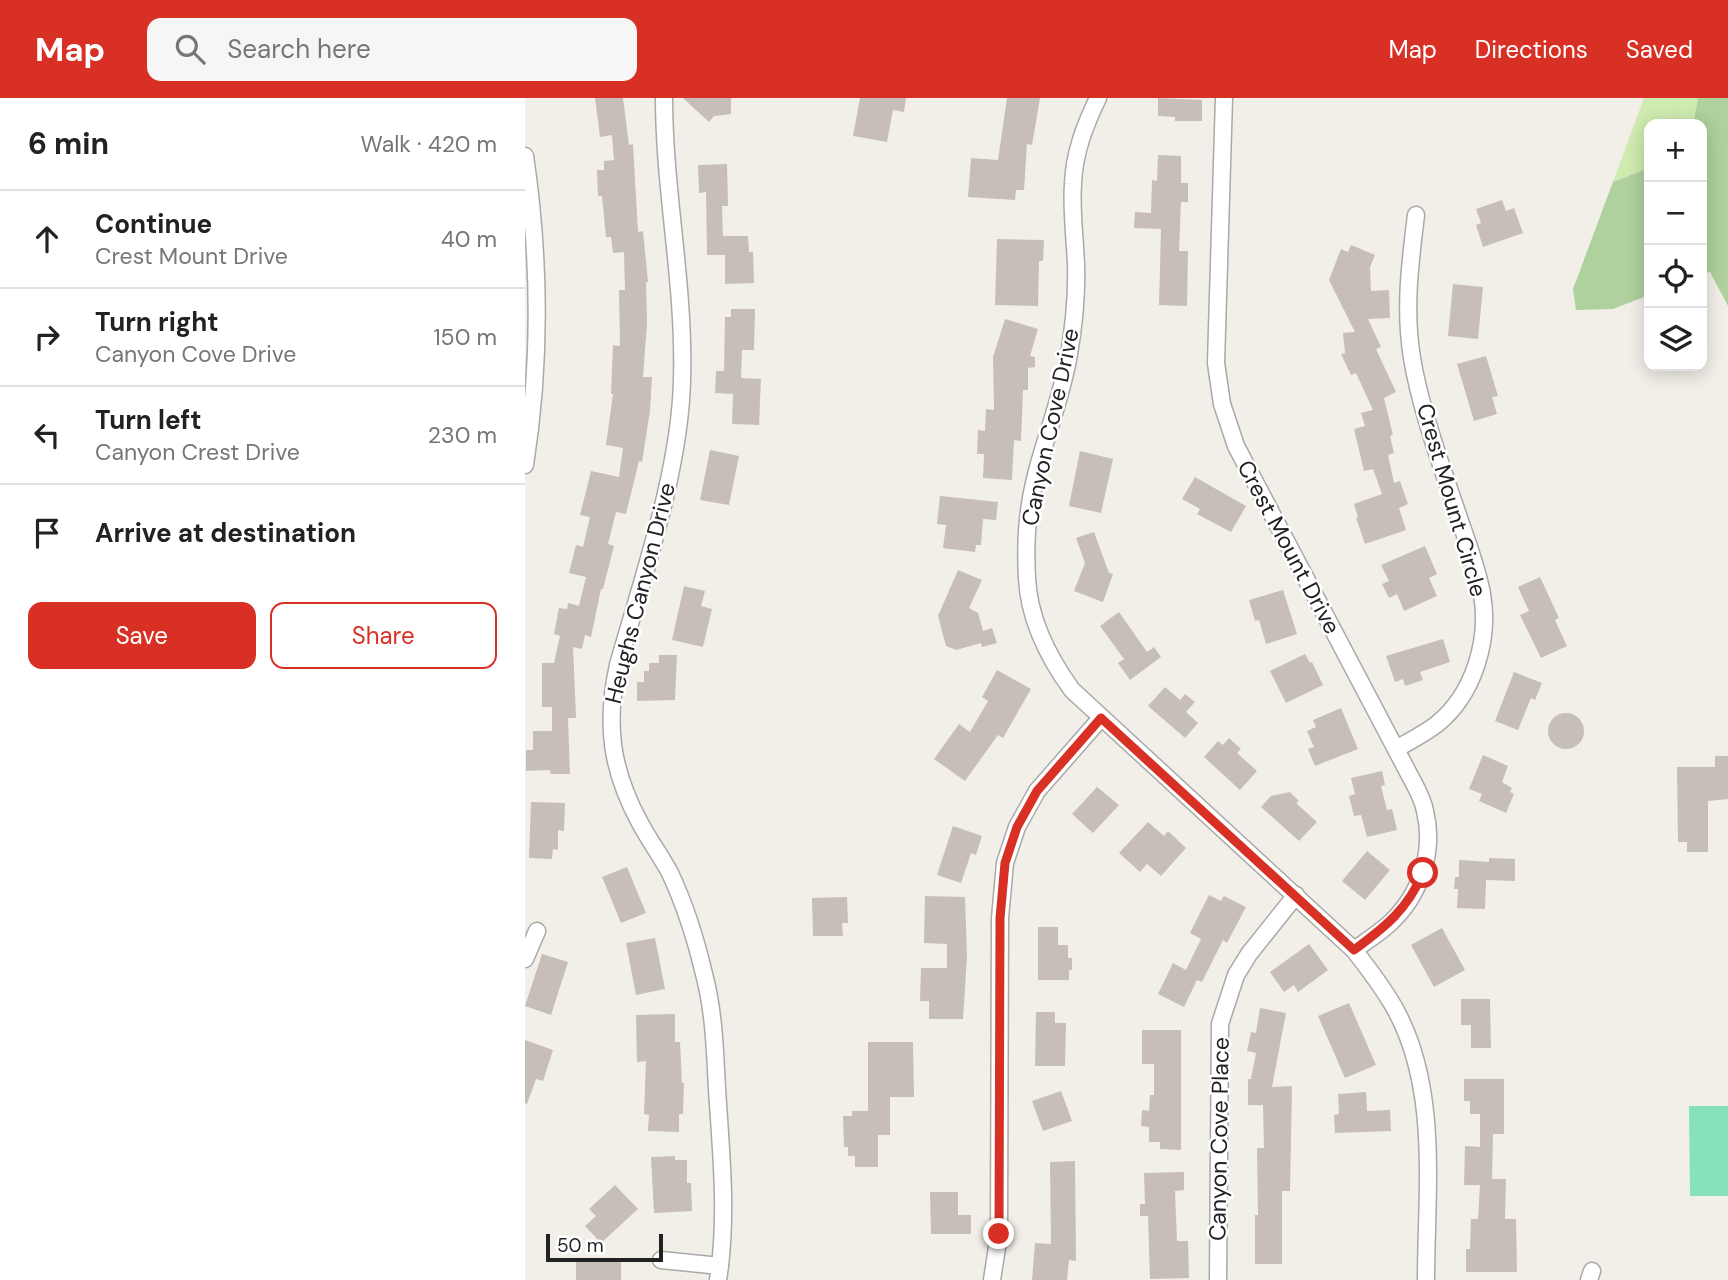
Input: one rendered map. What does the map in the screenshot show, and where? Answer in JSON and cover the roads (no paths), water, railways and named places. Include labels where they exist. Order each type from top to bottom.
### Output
[{"type":"street","name":"Heughs Canyon Drive","points":[[664,98],[664,135],[683,327],[683,383],[677,438],[618,665],[612,691],[610,719],[612,747],[622,787],[670,873],[705,976],[714,1038],[722,1168],[719,1273]]},
{"type":"street","name":"Canyon Cove Drive","points":[[1098,98],[1084,128],[1076,158],[1073,185],[1076,268],[1072,331],[1058,407],[1035,484],[1028,519],[1027,580],[1035,622],[1050,659],[1072,690],[1354,950],[1395,1009],[1417,1065],[1425,1111],[1426,1280]]},
{"type":"street","name":"Crest Mount Drive","points":[[1224,98],[1216,352],[1222,404],[1242,458],[1425,808],[1429,831],[1423,873],[1405,906],[1388,924],[1354,950]]},
{"type":"street","points":[[525,156],[533,224],[537,298],[534,393],[525,466]]},
{"type":"street","name":"Crest Mount Circle","points":[[1395,749],[1422,735],[1439,722],[1461,698],[1480,653],[1484,630],[1482,596],[1475,565],[1443,469],[1412,360],[1407,285],[1416,215]]},
{"type":"street","points":[[992,1280],[999,1234],[1000,918],[1005,863],[1017,827],[1037,791],[1101,718]]},
{"type":"street","name":"Canyon Cove Place","points":[[1218,1280],[1220,1024],[1242,964],[1296,895]]},
{"type":"street","points":[[525,959],[537,931]]},
{"type":"street","points":[[660,1260],[719,1273]]}]
